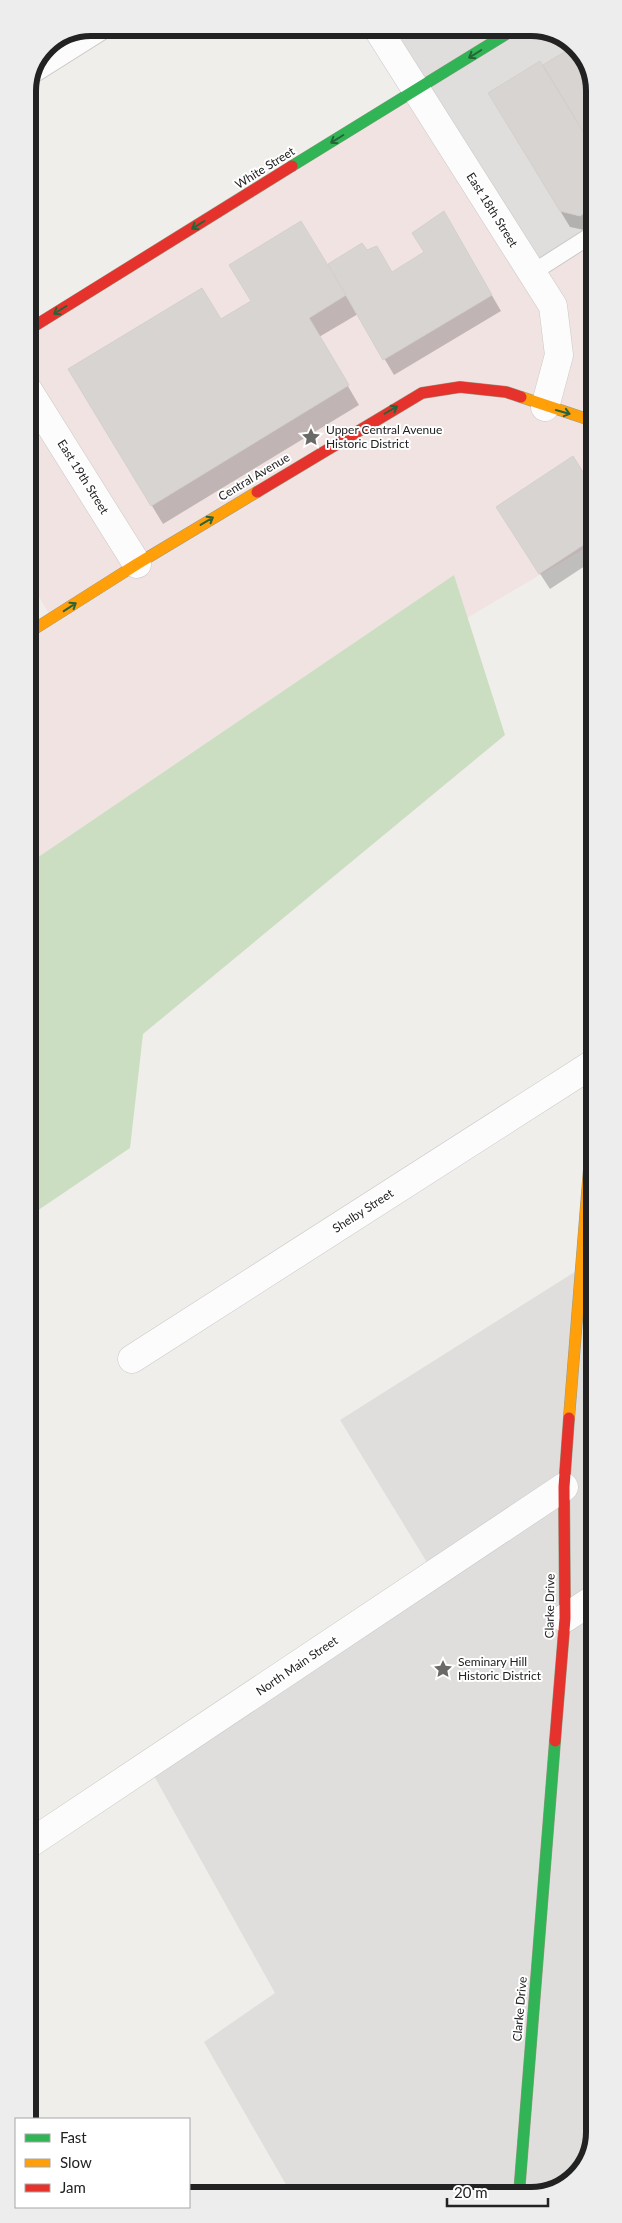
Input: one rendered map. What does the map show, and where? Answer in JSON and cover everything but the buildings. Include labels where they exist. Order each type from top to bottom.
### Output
[{"type":"main road","name":"White Street","points":[[36,325],[503,36]]},
{"type":"main road","name":"Central Avenue","points":[[36,628],[137,564],[422,393],[460,387],[506,392],[545,407],[586,419]]},
{"type":"main road","name":"Clarke Drive","points":[[520,2187],[565,1618],[564,1487],[586,1208]]},
{"type":"street","name":"East 18th Street","points":[[382,36],[553,306],[559,355],[545,407]]},
{"type":"street","name":"East 19th Street","points":[[36,403],[137,564]]},
{"type":"street","name":"Shelby Street","points":[[132,1358],[586,1068]]},
{"type":"street","name":"North Main Street","points":[[36,1839],[564,1487]]},
{"type":"street","points":[[565,1618],[586,1604]]},
{"type":"lane","points":[[40,71],[95,36]]},
{"type":"lane","points":[[532,273],[586,238]]},
{"type":"shaded area","points":[[95,36],[40,71],[52,52],[70,40]]},
{"type":"shaded area","points":[[382,36],[534,36],[552,40],[567,50],[582,70],[586,91],[586,238],[532,273]]},
{"type":"shaded area","name":"Upper Central Avenue Historic District","points":[[416,90],[532,273],[586,238],[586,548],[467,618],[454,575],[36,859],[36,628],[52,619],[36,592],[36,325]]},
{"type":"shaded area","name":"Seminary Hill Historic District","points":[[586,1206],[586,2132],[583,2149],[570,2171],[552,2183],[542,2186],[287,2187],[204,2042],[275,1993],[148,1765],[434,1574],[340,1420],[581,1268]]},
{"type":"green space","points":[[454,575],[505,735],[143,1034],[130,1148],[36,1212],[36,859]]},
{"type":"traffic: fast","points":[[292,166],[503,36]]},
{"type":"traffic: fast","points":[[520,2187],[555,1741]]},
{"type":"traffic: slow","points":[[521,397],[586,419]]},
{"type":"traffic: slow","points":[[36,628],[137,564],[257,492]]},
{"type":"traffic: slow","points":[[569,1418],[586,1207]]},
{"type":"traffic: jam","points":[[36,325],[292,166]]},
{"type":"traffic: jam","points":[[257,492],[422,393],[460,387],[506,392],[521,397]]},
{"type":"traffic: jam","points":[[555,1741],[565,1618],[564,1487],[569,1418]]},
{"type":"place","name":"Upper Central Avenue Historic District","points":[[311,437]]},
{"type":"place","name":"Seminary Hill Historic District","points":[[443,1669]]}]
